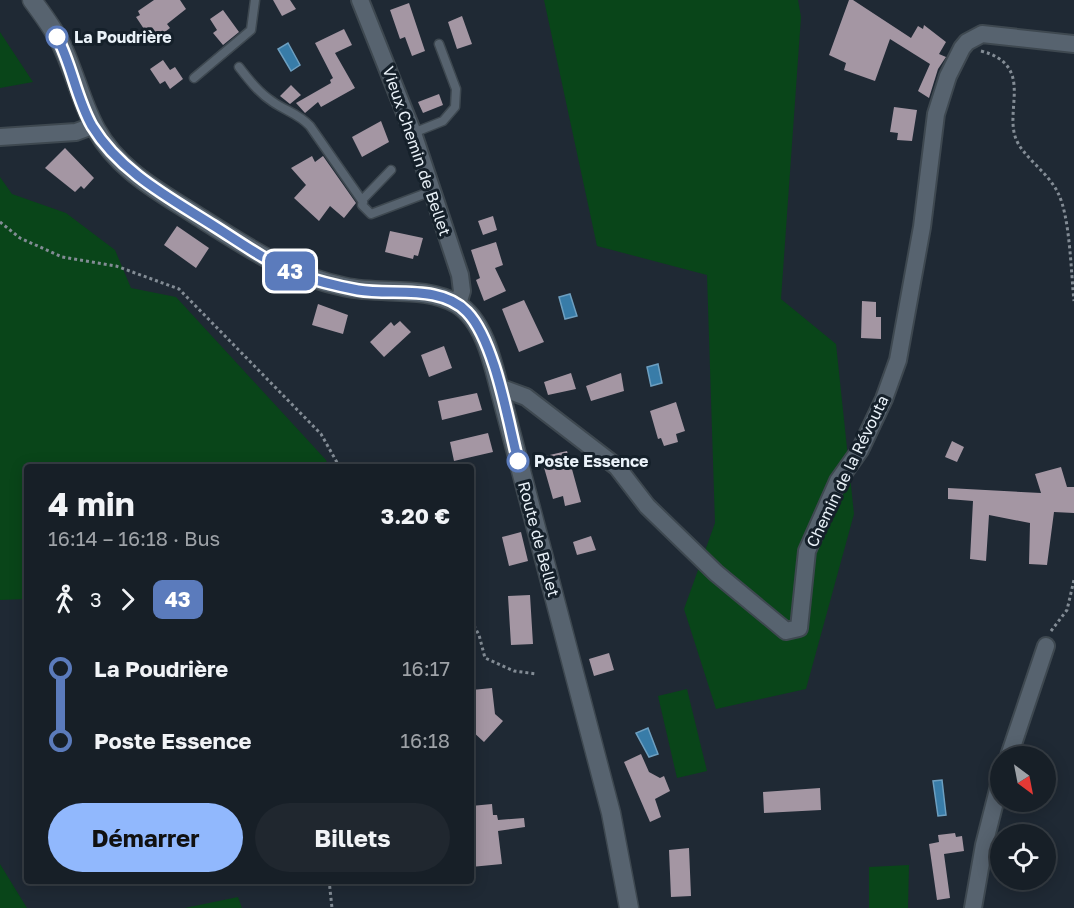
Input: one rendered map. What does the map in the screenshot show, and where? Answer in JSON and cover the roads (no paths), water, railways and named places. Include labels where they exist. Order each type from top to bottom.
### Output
[{"type":"main road","points":[[32,0],[62,46],[92,126],[109,150],[131,171],[270,262],[324,283],[374,292],[423,293],[458,304]]},
{"type":"main road","name":"Route de Bellet","points":[[458,304],[473,320],[484,340],[499,387],[611,813],[629,908]]},
{"type":"street","name":"Vieux Chemin de Bellet","points":[[360,0],[413,133],[460,275],[462,291],[458,304]]},
{"type":"street","name":"Chemin de la Révouta","points":[[499,387],[532,401],[616,466],[647,506],[716,573],[786,631],[799,628],[807,551],[838,481],[860,450],[884,399],[898,360],[922,226],[936,114],[944,86],[962,48],[975,37],[988,33],[1074,44]]},
{"type":"street","points":[[0,137],[76,132],[92,126]]},
{"type":"street","points":[[1013,746],[1046,646]]},
{"type":"street","points":[[973,908],[992,812]]},
{"type":"lane","points":[[194,78],[251,30],[255,0]]},
{"type":"lane","points":[[413,133],[443,121],[455,107],[456,89],[439,44]]},
{"type":"lane","points":[[239,67],[259,92],[275,104],[301,116],[310,126],[363,202],[366,210],[371,214],[432,191]]},
{"type":"lane","points":[[363,202],[391,170]]},
{"type":"water","points":[[288,43],[300,65],[291,71],[278,49]]},
{"type":"water","points":[[570,294],[577,316],[565,319],[559,297]]},
{"type":"water","points":[[658,364],[662,383],[651,386],[647,367]]},
{"type":"water","points":[[648,728],[658,754],[649,757],[636,733]]},
{"type":"water","points":[[942,780],[946,815],[938,816],[933,781]]},
{"type":"place","name":"La Poudrière","points":[[57,37]]},
{"type":"place","name":"Poste Essence","points":[[518,461]]}]
